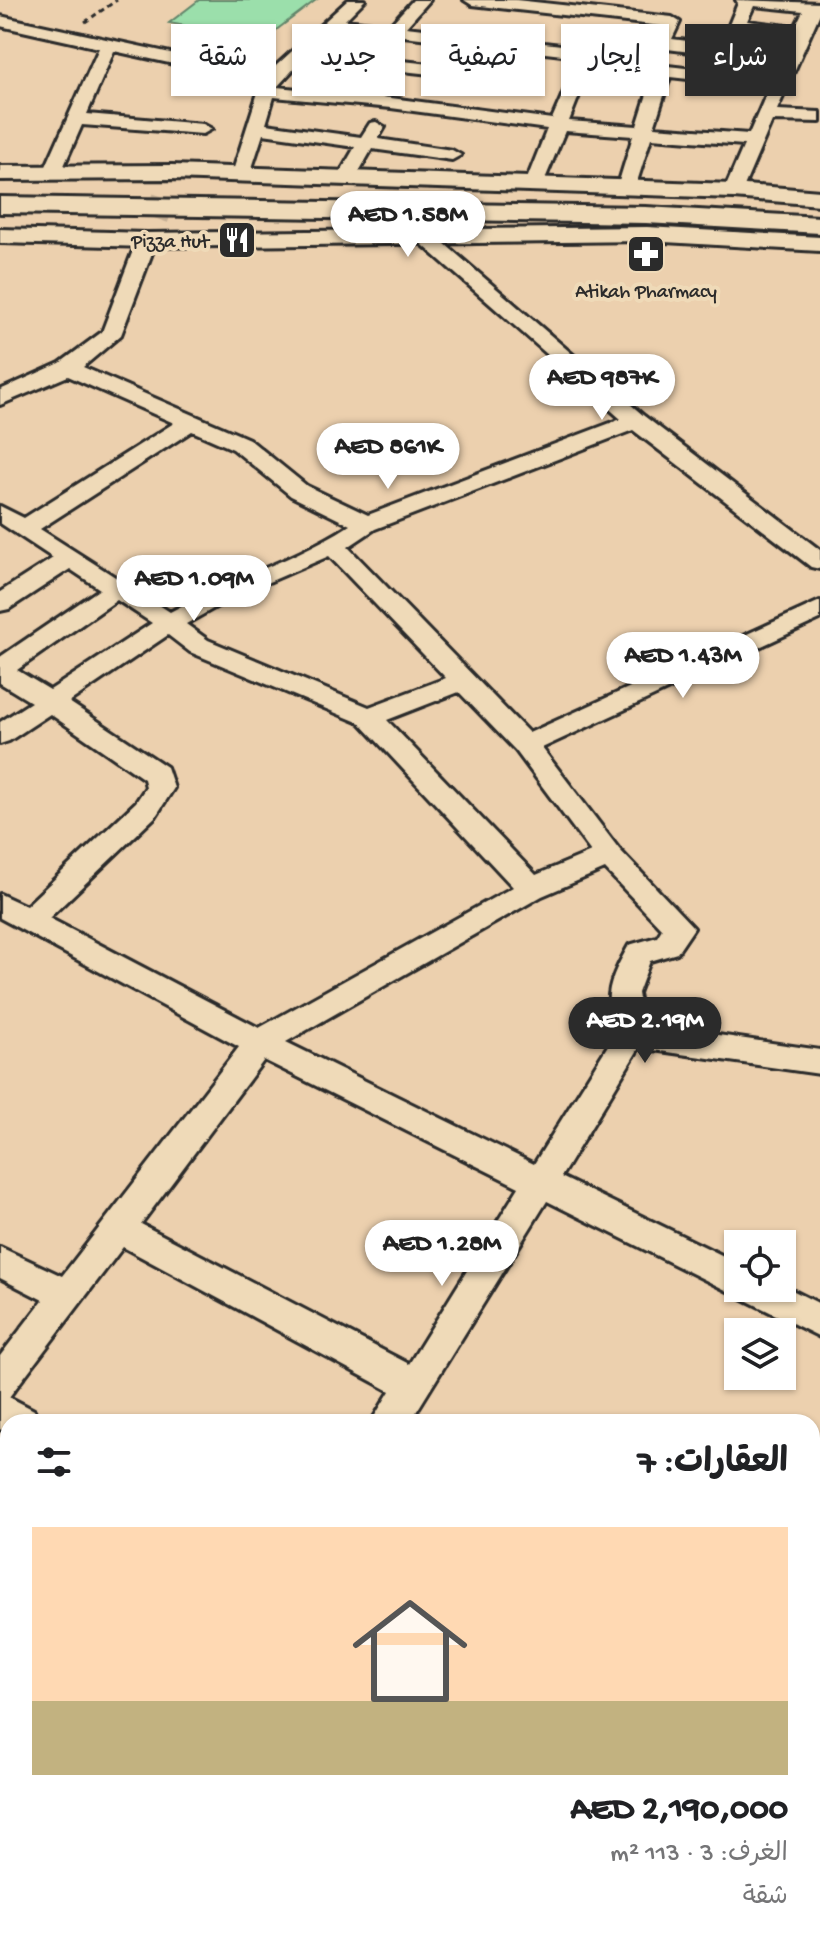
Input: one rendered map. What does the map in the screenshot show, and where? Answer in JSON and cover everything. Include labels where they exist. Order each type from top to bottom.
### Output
[{"type":"highway","points":[[0,194],[601,202],[820,213]]},
{"type":"highway","points":[[0,205],[630,214],[820,225]]},
{"type":"street","points":[[332,23],[357,0]]},
{"type":"street","points":[[400,24],[422,0]]},
{"type":"street","points":[[472,0],[561,45]]},
{"type":"street","points":[[612,24],[636,0]]},
{"type":"street","points":[[737,24],[746,0],[809,6],[796,46]]},
{"type":"street","points":[[514,23],[617,17],[672,22],[669,27]]},
{"type":"street","points":[[0,21],[171,61]]},
{"type":"street","points":[[332,23],[341,24]]},
{"type":"street","points":[[438,181],[473,115],[514,23]]},
{"type":"street","points":[[796,32],[802,33]]},
{"type":"street","points":[[52,173],[108,46]]},
{"type":"street","points":[[405,80],[421,56]]},
{"type":"street","points":[[276,78],[292,61]]},
{"type":"street","points":[[405,86],[473,115]]},
{"type":"street","points":[[405,86],[473,115],[556,125],[755,140]]},
{"type":"street","points":[[241,174],[266,96]]},
{"type":"street","points":[[346,178],[395,96]]},
{"type":"street","points":[[534,184],[570,96]]},
{"type":"street","points":[[626,188],[650,96]]},
{"type":"street","points":[[733,191],[775,96]]},
{"type":"street","points":[[256,128],[367,143],[473,115]]},
{"type":"street","points":[[766,115],[820,117]]},
{"type":"street","points":[[76,119],[203,129]]},
{"type":"street","points":[[0,173],[170,179],[241,174],[733,191],[820,198]]},
{"type":"street","points":[[0,398],[41,383],[68,368],[111,335],[152,229]]},
{"type":"street","points":[[0,236],[152,229],[423,235],[647,234],[820,244]]},
{"type":"street","points":[[423,235],[636,421],[820,562]]},
{"type":"street","points":[[68,368],[241,444],[299,491],[367,524]]},
{"type":"street","points":[[0,735],[169,623],[225,592],[333,546],[367,524],[636,421]]},
{"type":"street","points":[[9,522],[191,422]]},
{"type":"street","points":[[9,522],[71,558],[199,646],[369,717],[532,889]]},
{"type":"street","points":[[333,546],[525,745],[609,856],[679,928],[667,945],[639,953],[622,986],[620,1008],[631,1035]]},
{"type":"street","points":[[0,603],[71,558]]},
{"type":"street","points":[[29,920],[146,809],[160,788],[157,774],[0,670],[117,589]]},
{"type":"street","points":[[525,745],[820,609]]},
{"type":"street","points":[[369,717],[463,681]]},
{"type":"street","points":[[0,1384],[259,1043],[532,889],[609,856]]},
{"type":"street","points":[[0,905],[259,1043],[724,1273]]},
{"type":"street","points":[[631,1035],[820,1062]]},
{"type":"street","points":[[398,1414],[631,1035]]},
{"type":"street","points":[[120,1229],[415,1386]]},
{"type":"street","points":[[0,1262],[67,1295]]},
{"type":"street","points":[[782,1302],[820,1321]]},
{"type":"path","points":[[65,36],[117,0]]},
{"type":"green space","points":[[199,0],[316,0],[276,30],[276,24],[169,23]]},
{"type":"tunnel","points":[[157,219],[168,186]]},
{"type":"place","name":"Pizza Hut","points":[[237,240]]},
{"type":"place","name":"Atikah Pharmacy","points":[[646,254]]}]
